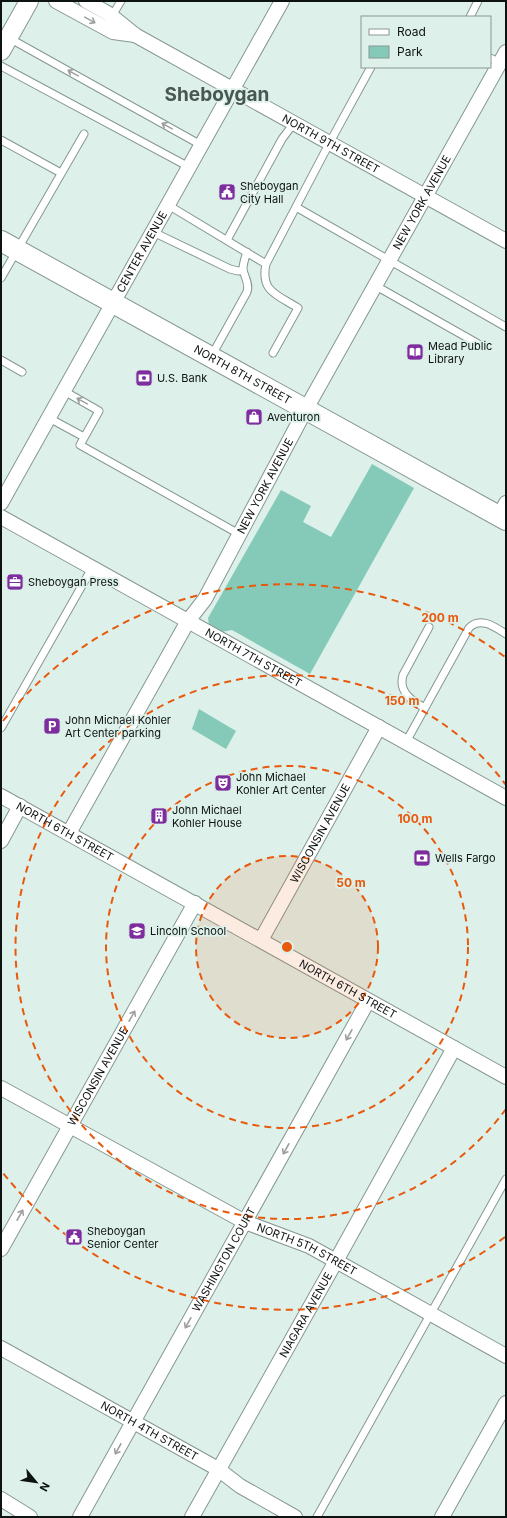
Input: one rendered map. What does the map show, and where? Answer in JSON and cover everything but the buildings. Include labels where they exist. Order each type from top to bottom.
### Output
[{"type":"main road","name":"NORTH 8TH STREET","points":[[9,245],[306,410],[504,513]]},
{"type":"street","points":[[5,44],[29,1]]},
{"type":"street","name":"NORTH 9TH STREET","points":[[56,1],[113,32],[135,35]]},
{"type":"street","name":"NORTH 9TH STREET","points":[[86,1],[112,16],[135,35],[233,88],[506,241]]},
{"type":"street","name":"CENTER AVENUE","points":[[1,503],[282,1]]},
{"type":"street","name":"NEW YORK AVENUE","points":[[69,833],[188,621],[204,599],[306,410],[426,196],[499,58]]},
{"type":"street","name":"NORTH 7TH STREET","points":[[1,517],[506,798]]},
{"type":"street","name":"WISCONSIN AVENUE","points":[[261,940],[379,727]]},
{"type":"street","name":"NORTH 6TH STREET","points":[[1,796],[368,1001],[454,1048],[505,1073]]},
{"type":"street","points":[[1,841],[20,806]]},
{"type":"street","name":"WISCONSIN AVENUE","points":[[1,1249],[195,903]]},
{"type":"street","name":"WASHINGTON COURT","points":[[80,1517],[368,1001]]},
{"type":"street","name":"NIAGARA AVENUE","points":[[192,1517],[454,1048]]},
{"type":"street","name":"NORTH 5TH STREET","points":[[1,1088],[245,1222],[309,1246],[506,1356]]},
{"type":"street","name":"NORTH 4TH STREET","points":[[1,1348],[218,1469],[240,1486],[295,1517]]},
{"type":"street","points":[[442,1517],[506,1403]]},
{"type":"street","points":[[1,1499],[30,1517]]},
{"type":"lane","points":[[112,16],[121,1]]},
{"type":"lane","points":[[470,16],[478,1]]},
{"type":"lane","points":[[5,44],[201,145]]},
{"type":"lane","points":[[1,66],[189,167]]},
{"type":"lane","points":[[273,353],[298,308],[268,288],[264,273],[266,264],[330,142],[371,68]]},
{"type":"lane","points":[[228,240],[282,139],[294,123]]},
{"type":"lane","points":[[1,278],[9,245],[61,173],[84,134]]},
{"type":"lane","points":[[1,140],[61,173]]},
{"type":"lane","points":[[168,206],[228,240],[266,264]]},
{"type":"lane","points":[[296,207],[389,262],[506,327]]},
{"type":"lane","points":[[153,232],[230,269],[238,271],[243,270]]},
{"type":"lane","points":[[211,357],[247,292],[248,285],[243,270],[247,252]]},
{"type":"lane","points":[[376,286],[482,346]]},
{"type":"lane","points":[[1,360],[22,372]]},
{"type":"lane","points":[[64,391],[99,411],[80,445],[239,534]]},
{"type":"lane","points":[[49,418],[84,437]]},
{"type":"lane","points":[[1,728],[92,568]]},
{"type":"lane","points":[[406,742],[469,628],[473,624],[480,622],[490,625],[506,634]]},
{"type":"lane","points":[[425,708],[413,702],[406,695],[402,686],[402,681],[403,675],[429,627]]},
{"type":"lane","points":[[318,1517],[506,1179]]},
{"type":"green space","points":[[372,464],[414,488],[310,674],[232,630],[221,632],[209,626],[208,618],[281,490],[311,506],[303,522],[331,537]]},
{"type":"green space","points":[[199,709],[236,731],[226,749],[192,729]]},
{"type":"place","name":"Sheboygan City Hall","points":[[227,192]]},
{"type":"place","name":"Mead Public Library","points":[[415,352]]},
{"type":"place","name":"U.S. Bank","points":[[144,378]]},
{"type":"place","name":"Aventuron","points":[[254,417]]},
{"type":"place","name":"Sheboygan Press","points":[[15,582]]},
{"type":"place","name":"John Michael Kohler Art Center parking","points":[[52,726]]},
{"type":"place","name":"John Michael Kohler Art Center","points":[[223,783]]},
{"type":"place","name":"John Michael Kohler House","points":[[159,816]]},
{"type":"place","name":"Wells Fargo","points":[[422,858]]},
{"type":"place","name":"Lincoln School","points":[[137,931]]},
{"type":"place","name":"Sheboygan Senior Center","points":[[74,1237]]},
{"type":"district","name":"Sheboygan","points":[[217,94]]}]
